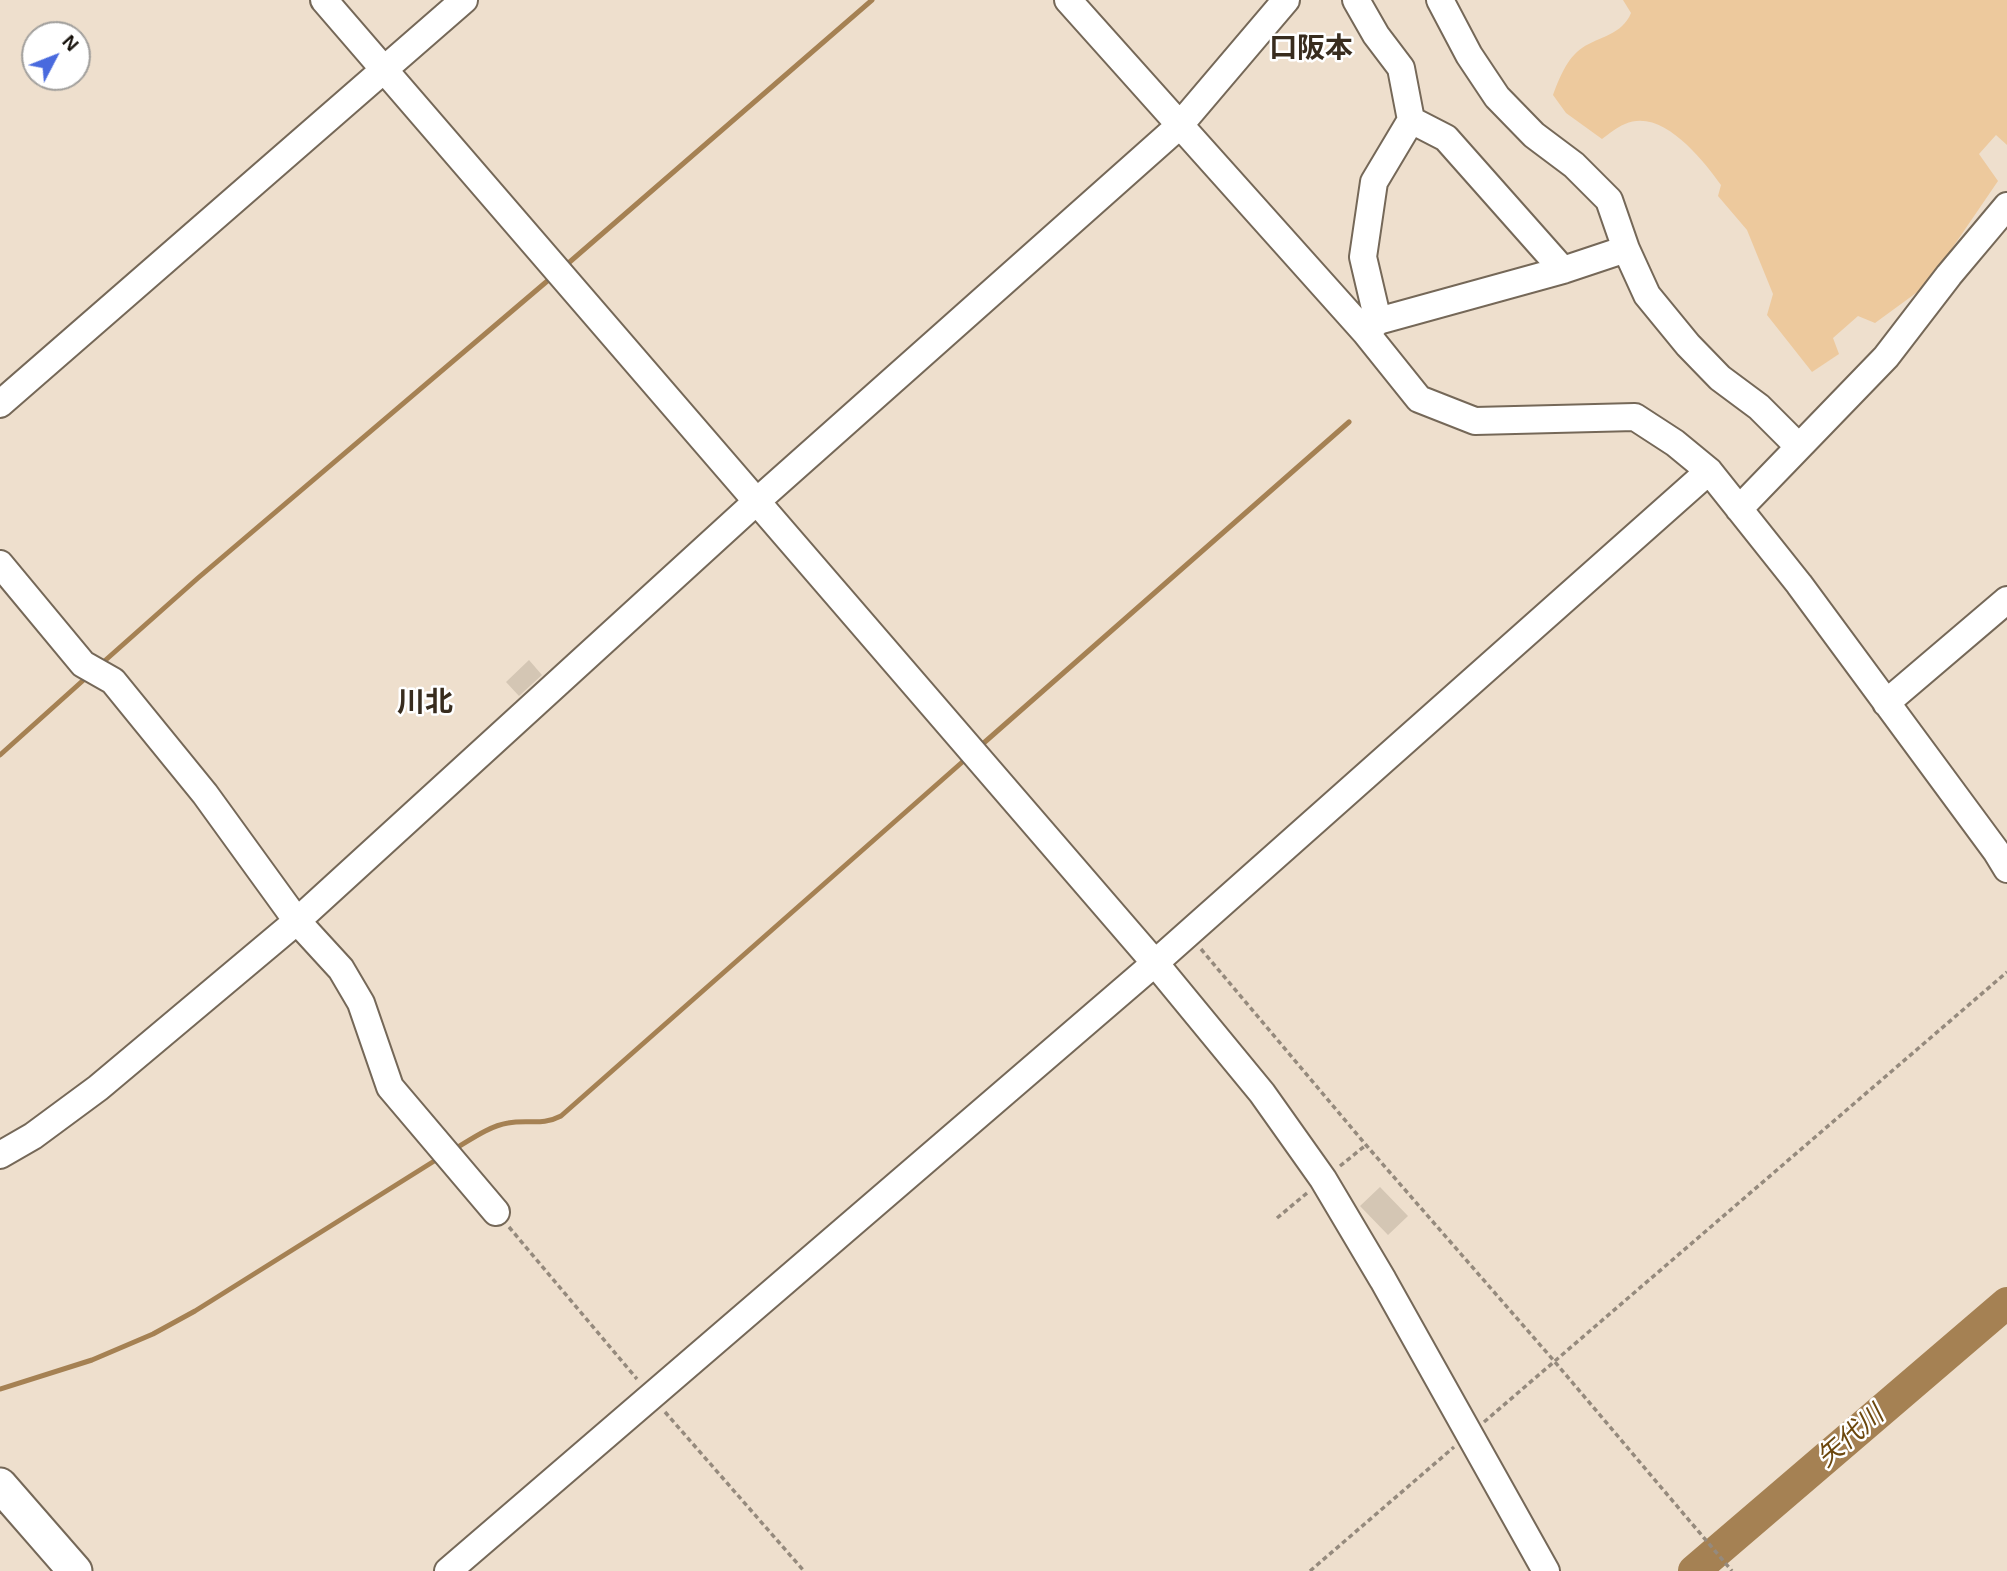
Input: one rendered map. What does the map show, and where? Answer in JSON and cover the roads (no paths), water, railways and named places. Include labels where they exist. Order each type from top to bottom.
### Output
[{"type":"main road","points":[[0,1485],[75,1571]]},
{"type":"street","points":[[324,0],[1155,963],[1262,1093],[1323,1180],[1383,1280],[1546,1571]]},
{"type":"street","points":[[0,404],[464,0]]},
{"type":"street","points":[[1068,0],[1179,125],[1371,327],[1419,399],[1475,421],[1635,417],[1675,443],[1709,471],[2003,854]]},
{"type":"street","points":[[0,1155],[33,1136],[98,1088],[298,921],[756,502],[1179,125],[1286,0]]},
{"type":"street","points":[[1356,0],[1376,35],[1401,68],[1411,120],[1374,182],[1363,257],[1371,327]]},
{"type":"street","points":[[1440,0],[1469,55],[1497,97],[1534,135],[1574,166],[1609,200],[1626,249],[1647,295],[1688,345],[1720,378],[1759,407],[1798,446]]},
{"type":"street","points":[[1411,120],[1446,138],[1563,270]]},
{"type":"street","points":[[1739,509],[1886,357],[1949,275],[2007,206]]},
{"type":"street","points":[[1371,327],[1626,249]]},
{"type":"street","points":[[448,1571],[1155,963],[1709,471]]},
{"type":"street","points":[[0,564],[83,664],[113,681],[205,794],[298,921],[341,969],[361,1003],[390,1087],[496,1212]]},
{"type":"street","points":[[1885,702],[2007,600]]},
{"type":"waterway","points":[[565,266],[872,0]]},
{"type":"waterway","points":[[100,665],[198,578],[552,277]]},
{"type":"waterway","points":[[978,748],[1349,422]]},
{"type":"waterway","points":[[0,755],[88,676]]},
{"type":"waterway","points":[[453,1150],[494,1127],[515,1122],[548,1121],[561,1116],[968,757]]},
{"type":"waterway","points":[[0,1389],[92,1360],[153,1334],[195,1311],[439,1158]]},
{"type":"waterway","name":"矢代川","points":[[1694,1571],[2007,1303]]},
{"type":"district","name":"口阪本","points":[[1311,49]]},
{"type":"district","name":"川北","points":[[425,703]]}]
